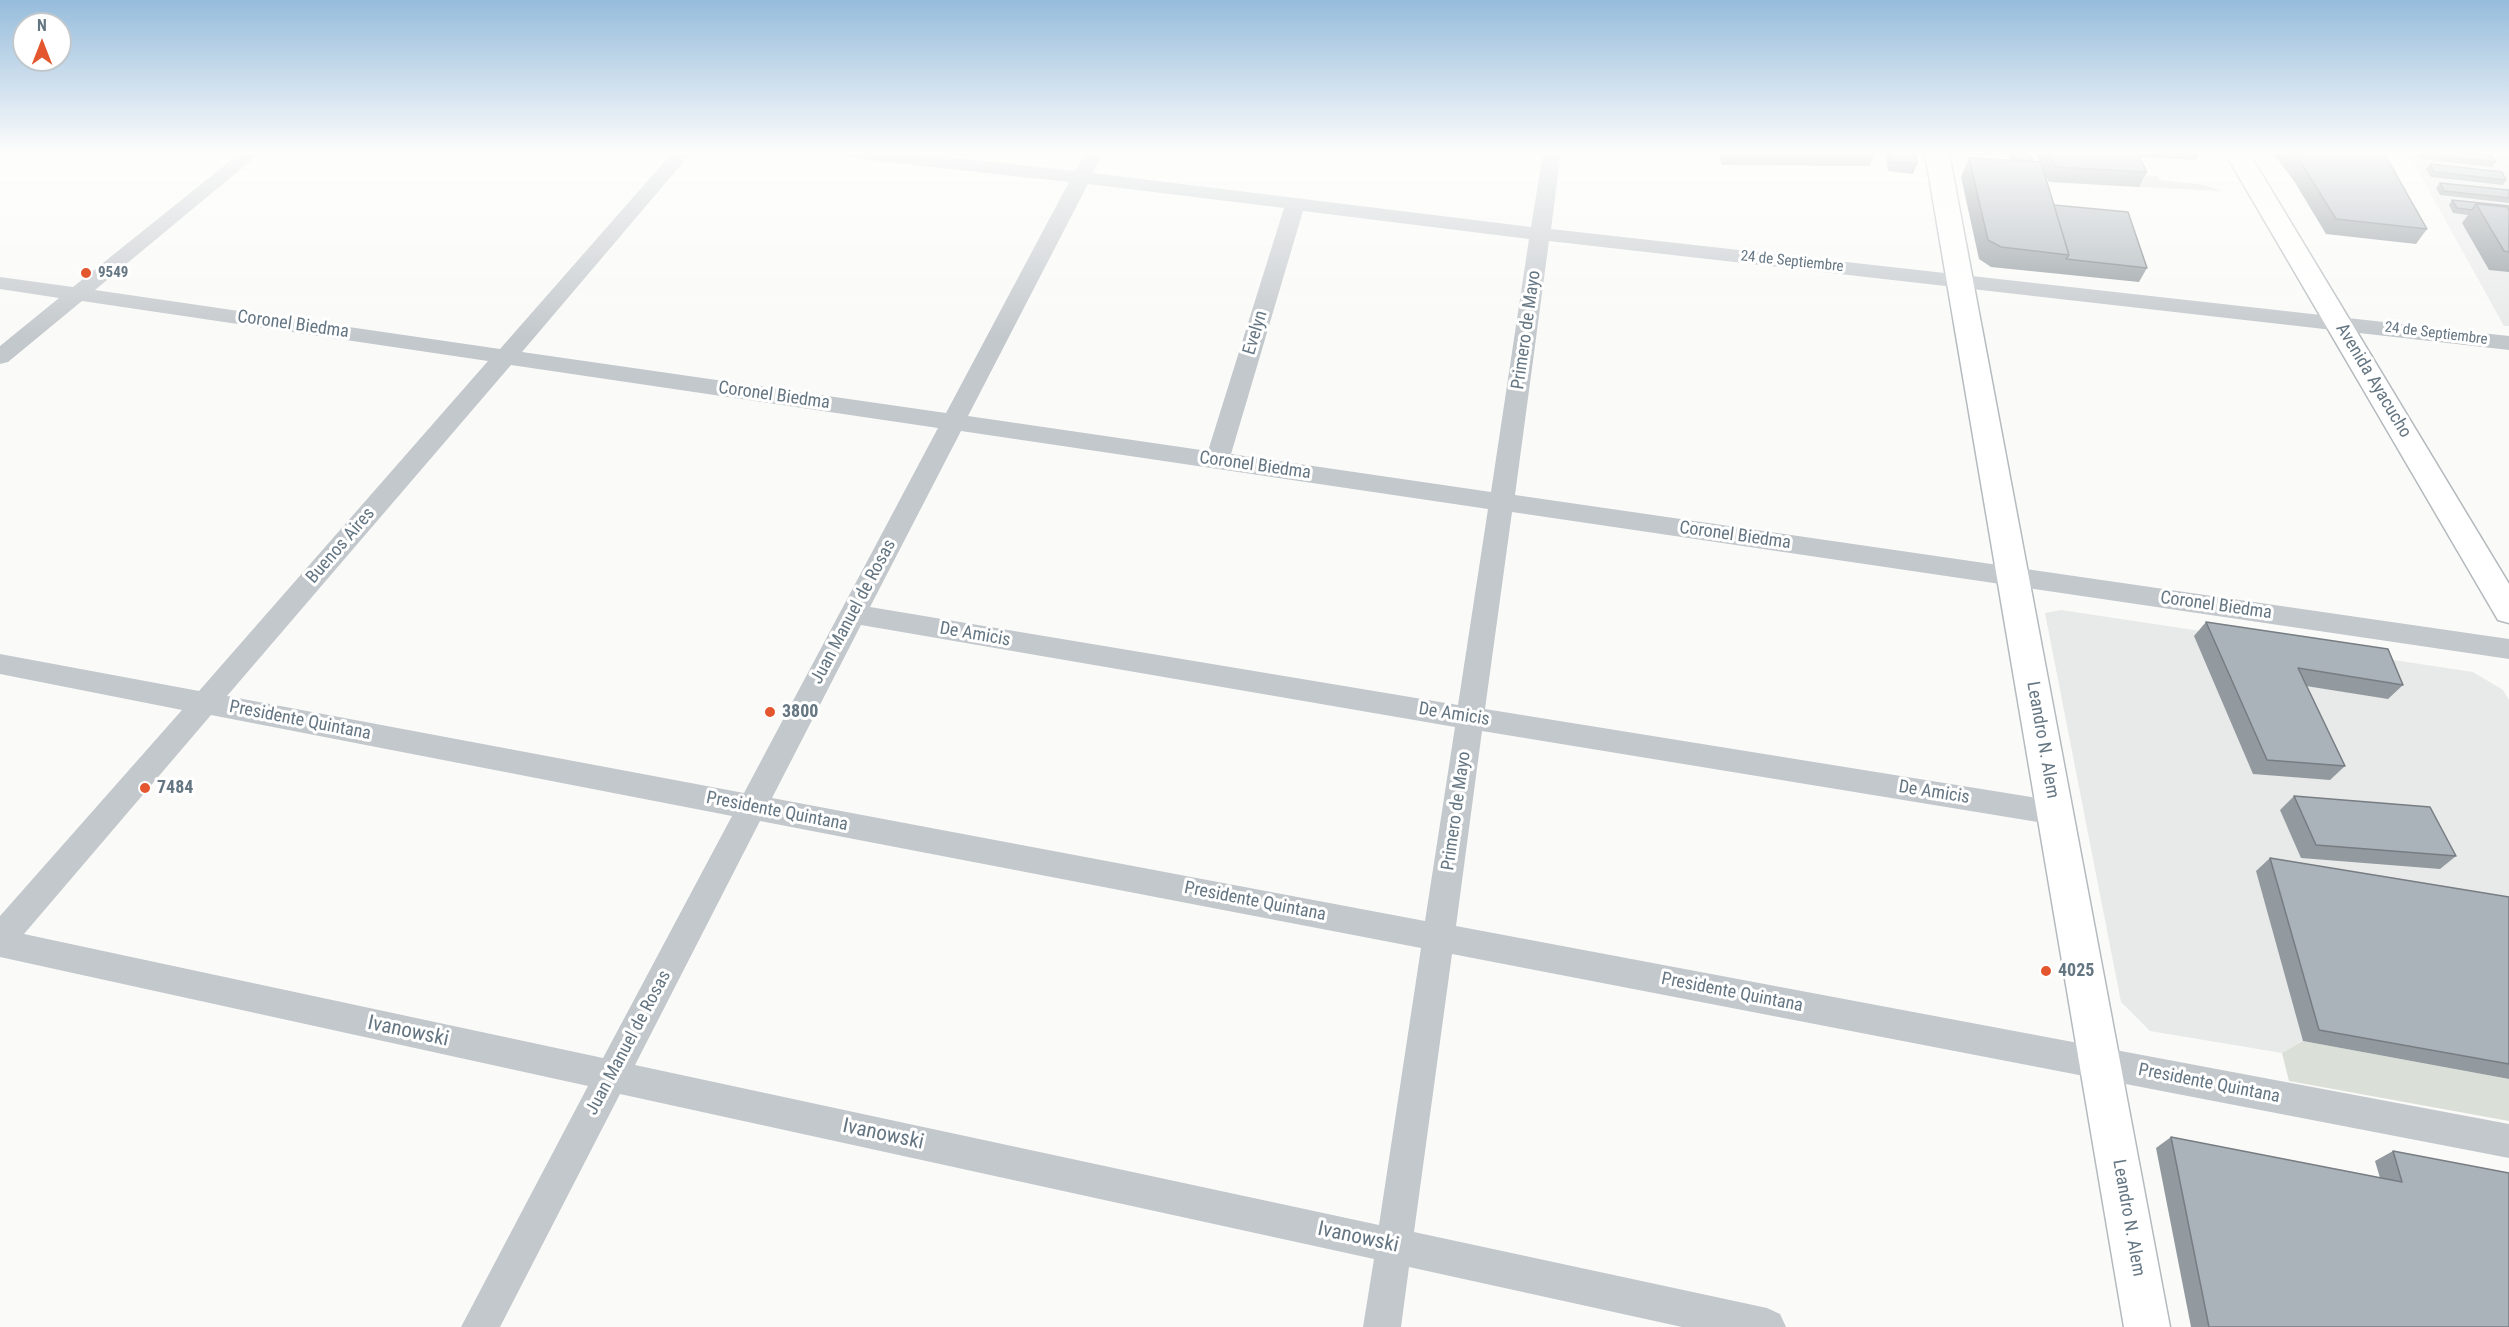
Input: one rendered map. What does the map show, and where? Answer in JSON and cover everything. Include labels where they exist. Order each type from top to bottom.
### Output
[{"type":"main road","name":"Leandro N. Alem","points":[[1948,215],[2147,1327]]},
{"type":"main road","name":"Avenida Ayacucho","points":[[2274,215],[2509,611]]},
{"type":"street","points":[[0,357],[174,215]]},
{"type":"street","name":"Buenos Aires","points":[[0,941],[628,215]]},
{"type":"street","name":"Juan Manuel de Rosas","points":[[480,1327],[1062,215]]},
{"type":"street","name":"Evelyn","points":[[1217,460],[1291,215]]},
{"type":"street","name":"24 de Septiembre","points":[[1378,215],[2509,343]]},
{"type":"street","name":"Primero de Mayo","points":[[1382,1327],[1543,215]]},
{"type":"street","name":"Coronel Biedma","points":[[0,283],[2509,649]]},
{"type":"street","name":"De Amicis","points":[[853,614],[1470,718],[2055,813]]},
{"type":"street","name":"Presidente Quintana","points":[[0,664],[2509,1141]]},
{"type":"street","name":"Ivanowski","points":[[0,941],[1767,1327]]},
{"type":"shaded area","points":[[2442,215],[2509,215],[2509,326],[2504,326]]},
{"type":"shaded area","points":[[2061,610],[2473,672],[2503,690],[2509,700],[2509,1079],[2303,1041],[2282,1053],[2150,1031],[2121,1002],[2045,613]]},
{"type":"shaded area","points":[[2303,1041],[2509,1079],[2509,1121],[2289,1081],[2282,1053]]},
{"type":"building","points":[[1982,215],[2057,215],[2069,255],[2001,247],[1988,240]]},
{"type":"building","points":[[2057,215],[2129,215],[2147,268],[2066,259],[2069,255]]},
{"type":"building","points":[[2333,215],[2419,215],[2427,229],[2336,219]]},
{"type":"building","points":[[2483,215],[2509,215],[2509,252],[2504,251]]},
{"type":"building","points":[[2206,622],[2388,649],[2403,685],[2298,668],[2345,766],[2267,760]]},
{"type":"building","points":[[2294,796],[2430,807],[2456,856],[2316,845]]},
{"type":"building","points":[[2270,858],[2509,897],[2509,1064],[2319,1030]]},
{"type":"building","points":[[2171,1137],[2402,1182],[2393,1151],[2509,1173],[2509,1327],[2209,1327]]},
{"type":"place","name":"9549","points":[[86,273]]},
{"type":"place","name":"3800","points":[[770,712]]},
{"type":"place","name":"7484","points":[[145,788]]},
{"type":"place","name":"4025","points":[[2046,971]]}]
